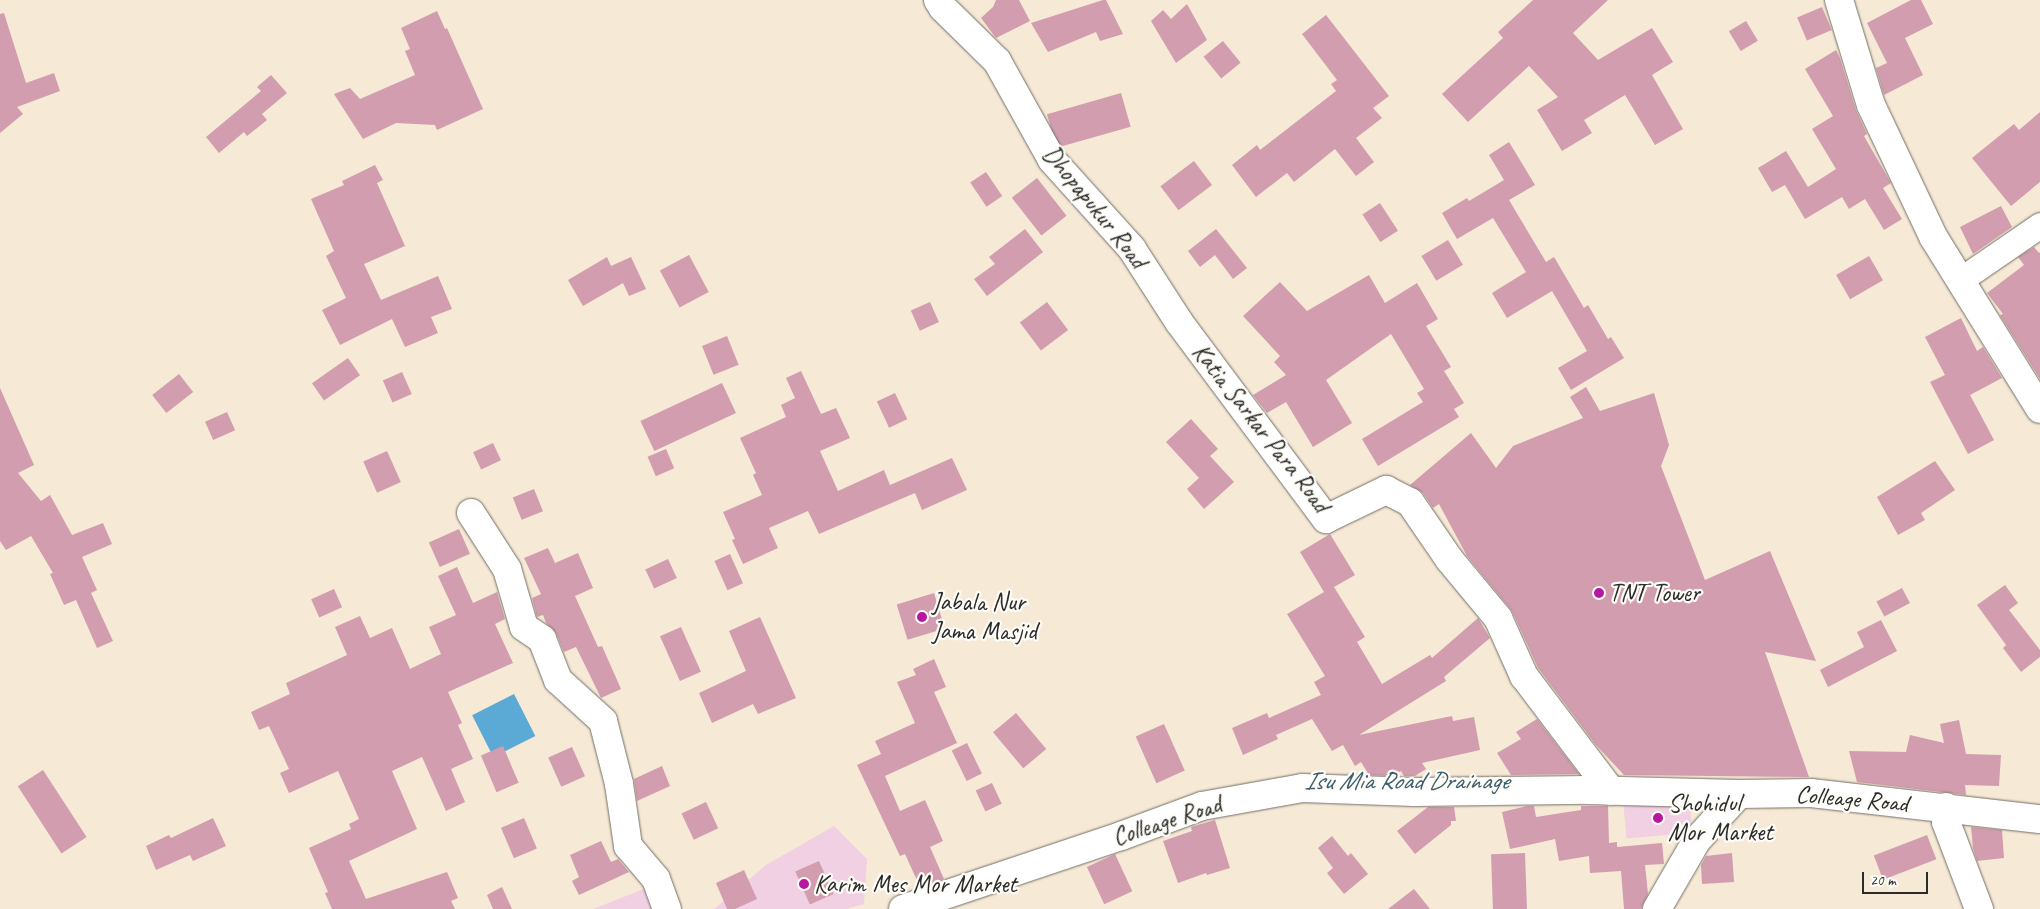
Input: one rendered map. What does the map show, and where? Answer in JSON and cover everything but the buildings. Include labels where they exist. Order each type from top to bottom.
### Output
[{"type":"street","name":"Dhopapukur Road","points":[[938,0],[943,8],[997,61],[1052,160],[1132,249],[1179,322]]},
{"type":"street","points":[[1839,0],[1871,105],[1934,238],[2040,408]]},
{"type":"street","points":[[1960,280],[2040,225]]},
{"type":"street","name":"Katia Sarkar Para Road","points":[[1179,322],[1326,519],[1386,490],[1410,502],[1449,559],[1498,618],[1524,676],[1611,791]]},
{"type":"street","points":[[471,513],[507,569],[524,628],[542,639],[558,680],[603,721],[619,784],[628,846],[656,879],[667,909]]},
{"type":"street","name":"Colleage Road","points":[[903,909],[1121,836],[1202,806],[1302,788],[1414,792],[1811,793],[2040,819]]},
{"type":"street","points":[[1657,909],[1697,840],[1740,794]]},
{"type":"street","points":[[1946,808],[1946,822],[1979,909]]},
{"type":"shaded area","name":"Shohidul Mor Market","points":[[1689,797],[1692,833],[1626,839],[1623,803]]},
{"type":"shaded area","name":"Karim Mes Mor Market","points":[[834,826],[867,859],[864,904],[847,909],[714,909],[766,865]]},
{"type":"shaded area","points":[[644,889],[670,909],[593,909]]},
{"type":"water","points":[[514,694],[535,736],[493,757],[472,715]]},
{"type":"place","name":"TNT Tower","points":[[1599,593]]},
{"type":"place","name":"Jabala Nur Jama Masjid","points":[[922,617]]},
{"type":"place","name":"Shohidul Mor Market","points":[[1658,818]]},
{"type":"place","name":"Karim Mes Mor Market","points":[[804,884]]},
{"type":"water label","name":"Isu Mia Road Drainage","points":[[1406,781]]}]
